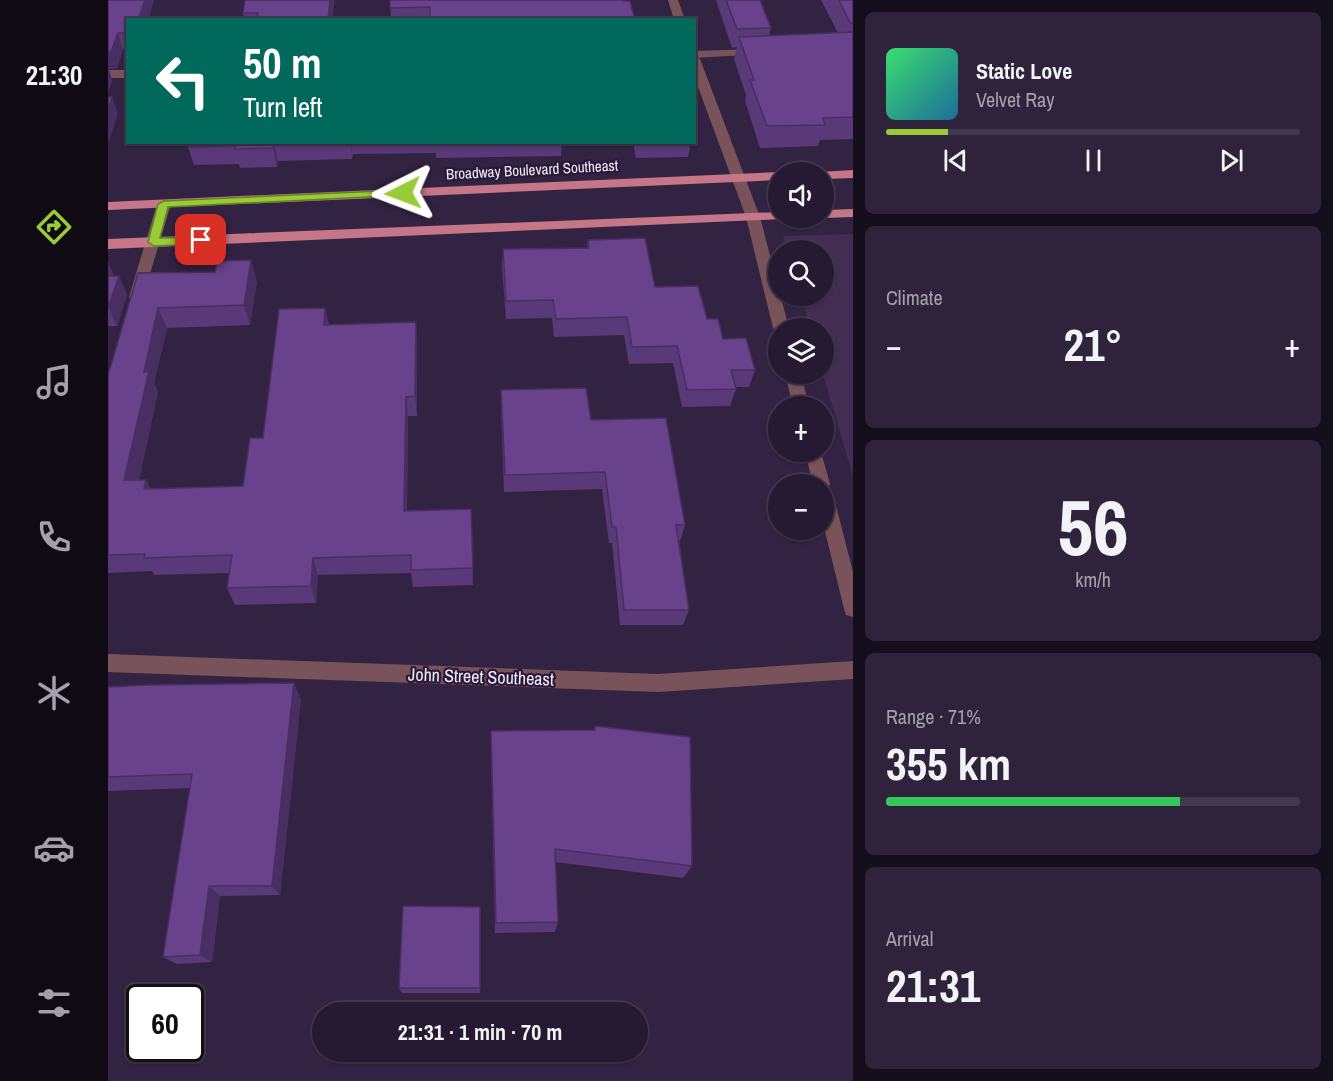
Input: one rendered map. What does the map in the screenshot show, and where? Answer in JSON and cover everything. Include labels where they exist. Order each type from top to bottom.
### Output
[{"type":"main road","points":[[834,175],[853,174]]},
{"type":"main road","name":"Broadway Boulevard Southeast","points":[[108,206],[768,176]]},
{"type":"main road","points":[[834,214],[853,213]]},
{"type":"main road","points":[[108,244],[768,216]]},
{"type":"street","points":[[673,0],[679,18]]},
{"type":"street","points":[[696,55],[774,52]]},
{"type":"street","points":[[696,65],[753,217],[778,318]]},
{"type":"street","points":[[108,74],[126,74]]},
{"type":"street","points":[[132,310],[164,204]]},
{"type":"street","points":[[834,534],[853,609]]},
{"type":"street","name":"John Street Southeast","points":[[108,663],[658,683],[853,670]]},
{"type":"shaded area","points":[[853,234],[853,477],[834,412],[834,396],[829,396],[826,384],[834,384],[834,318],[807,318],[804,306],[834,306],[834,240],[784,240],[783,236]]},
{"type":"building","points":[[108,0],[145,0],[139,18],[126,18],[126,33],[118,33],[111,52],[108,52]]},
{"type":"building","points":[[245,0],[330,0],[328,18],[257,18],[258,13],[243,13]]},
{"type":"building","points":[[390,0],[624,0],[630,1],[634,18],[430,18],[430,7],[390,8]]},
{"type":"building","points":[[726,0],[760,0],[771,28],[737,29]]},
{"type":"building","points":[[839,0],[853,0],[853,23],[850,23]]},
{"type":"building","points":[[853,32],[853,117],[823,118],[825,125],[767,126],[750,80],[754,80],[739,37]]},
{"type":"building","points":[[108,97],[112,97],[108,110]]},
{"type":"building","points":[[189,144],[274,144],[273,148],[188,147]]},
{"type":"building","points":[[645,238],[655,287],[698,286],[707,319],[718,319],[723,339],[746,338],[755,370],[731,370],[736,389],[687,390],[677,346],[632,347],[627,317],[556,319],[553,300],[506,301],[503,249],[589,248],[588,240]]},
{"type":"building","points":[[251,260],[244,305],[158,308],[144,372],[149,371],[124,480],[146,480],[144,489],[243,486],[250,438],[263,438],[279,309],[325,308],[324,325],[416,322],[415,396],[406,397],[404,511],[471,509],[473,568],[411,570],[411,555],[313,558],[311,586],[227,588],[232,555],[144,558],[145,554],[108,555],[108,373],[138,273],[215,272],[217,261]]},
{"type":"building","points":[[108,276],[119,276],[108,308]]},
{"type":"building","points":[[586,388],[591,420],[666,418],[685,525],[676,525],[689,610],[624,610],[616,527],[612,527],[605,472],[505,475],[501,390]]},
{"type":"building","points":[[294,683],[272,886],[209,886],[200,955],[163,957],[192,774],[108,777],[108,687]]},
{"type":"building","points":[[595,726],[690,737],[692,866],[555,849],[558,922],[496,923],[491,731],[595,730]]},
{"type":"building","points":[[403,906],[480,907],[480,988],[399,988]]},
{"type":"route","points":[[201,240],[154,242],[164,204],[403,193]]}]
